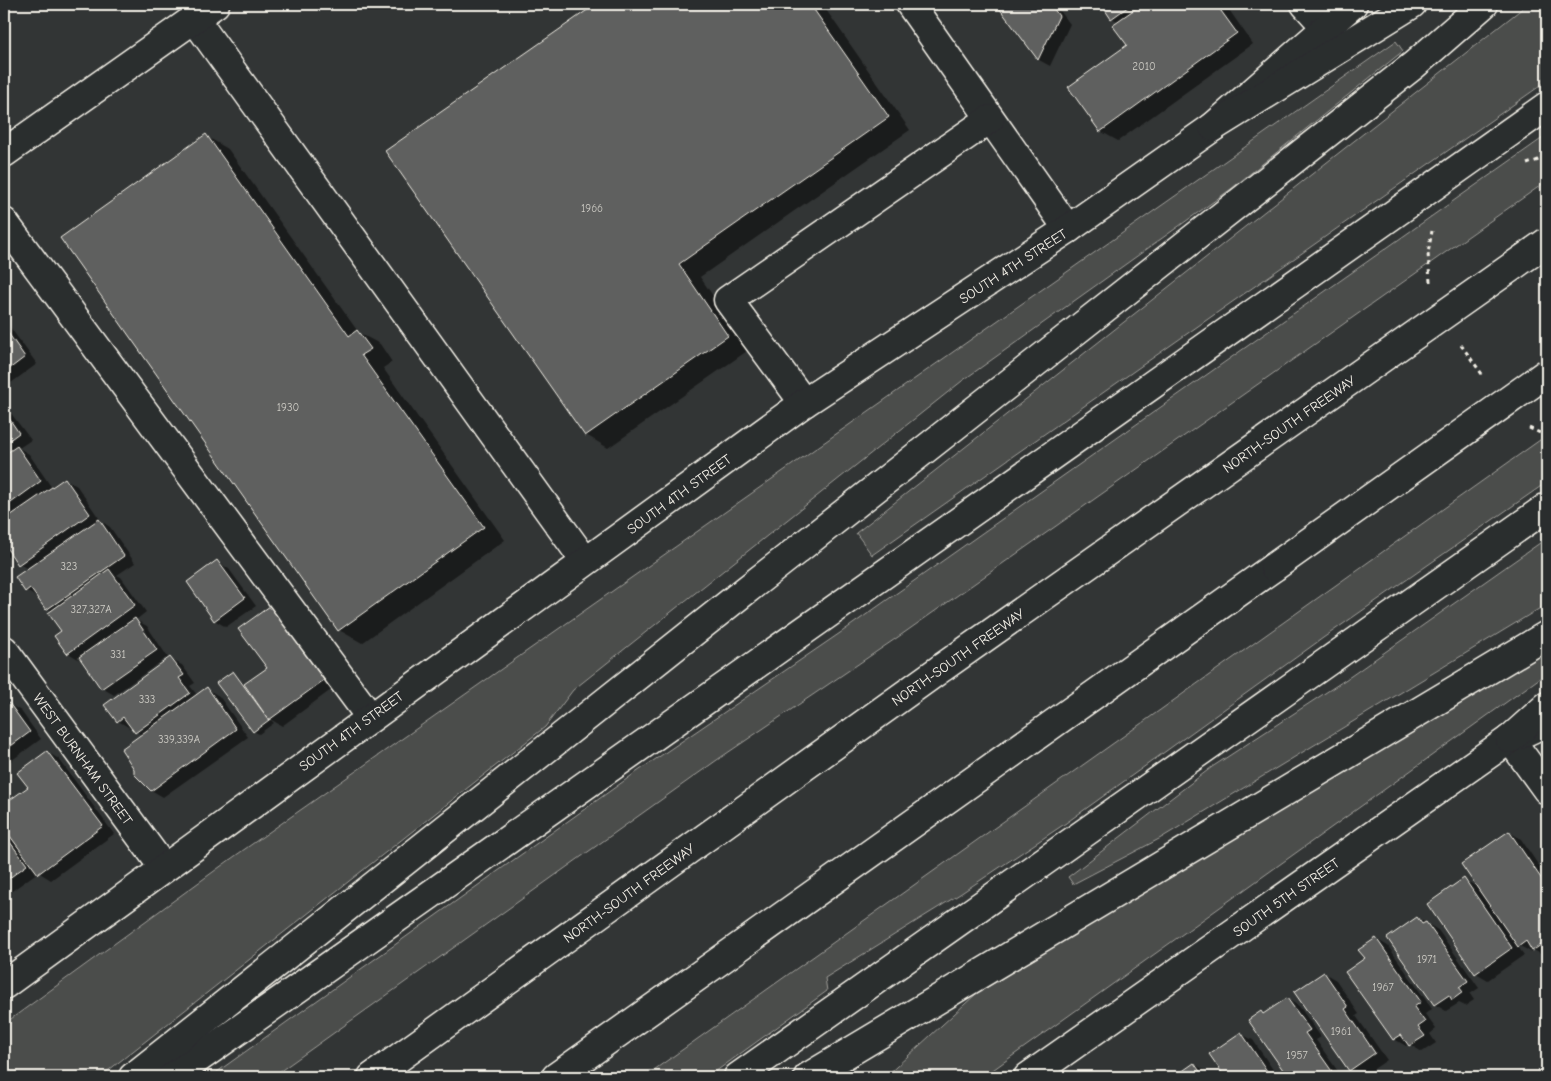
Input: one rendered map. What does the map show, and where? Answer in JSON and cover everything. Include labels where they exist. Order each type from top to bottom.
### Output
[{"type":"main road","points":[[910,4],[1068,229]]},
{"type":"main road","points":[[1305,4],[1325,26]]},
{"type":"main road","name":"SOUTH 4TH STREET","points":[[4,985],[163,867],[804,403],[1068,229],[1213,127],[1325,26],[1353,4]]},
{"type":"main road","points":[[1213,127],[1412,4]]},
{"type":"main road","points":[[133,1077],[745,591],[1414,65],[1484,4]]},
{"type":"main road","points":[[4,153],[205,11],[586,561]]},
{"type":"main road","points":[[172,1077],[1547,106]]},
{"type":"main road","points":[[804,403],[728,300],[990,119]]},
{"type":"main road","points":[[4,222],[370,717]]},
{"type":"main road","name":"NORTH-SOUTH FREEWAY","points":[[372,1077],[943,667],[1547,242]]},
{"type":"main road","points":[[556,1077],[1547,373]]},
{"type":"main road","points":[[738,1077],[1547,507]]},
{"type":"main road","points":[[808,1077],[1547,635]]},
{"type":"main road","name":"WEST BURNHAM STREET","points":[[4,650],[163,867]]},
{"type":"main road","points":[[1547,706],[1510,739],[1547,790]]},
{"type":"main road","name":"SOUTH 5TH STREET","points":[[1028,1077],[1510,739],[1547,722]]},
{"type":"shaded area","points":[[1528,4],[1547,4],[1547,81],[872,555],[856,533]]},
{"type":"shaded area","points":[[1396,41],[1403,51],[1231,189],[962,381],[573,690],[545,727],[100,1077],[4,1077],[4,1024],[235,856]]},
{"type":"shaded area","points":[[1547,135],[1547,181],[901,635],[717,760],[272,1077],[210,1077],[631,776],[843,631]]},
{"type":"shaded area","points":[[1547,435],[1547,482],[1323,638],[1066,823],[960,894],[825,978],[827,991],[708,1077],[644,1077]]},
{"type":"shaded area","points":[[1547,538],[1547,604],[1161,838],[1073,884],[1068,877],[1212,767],[1351,676]]},
{"type":"shaded area","points":[[1547,650],[1547,673],[983,1077],[885,1077],[976,994]]},
{"type":"building","points":[[596,4],[810,4],[889,117],[679,264],[728,336],[585,436],[385,151]]},
{"type":"building","points":[[996,4],[1050,4],[1059,16],[1038,60]]},
{"type":"building","points":[[1101,4],[1132,4],[1111,19]]},
{"type":"building","points":[[1142,4],[1216,4],[1237,33],[1100,132],[1068,87],[1127,45],[1112,25]]},
{"type":"building","points":[[206,134],[349,336],[357,330],[371,349],[361,355],[484,527],[338,631],[60,238]]},
{"type":"building","points":[[4,327],[25,357],[4,373]]},
{"type":"building","points":[[4,411],[19,433],[4,444]]},
{"type":"building","points":[[17,446],[41,481],[4,508],[4,455]]},
{"type":"building","points":[[65,478],[90,514],[18,565],[6,547],[4,549],[4,520]]},
{"type":"building","points":[[99,519],[124,556],[46,610],[30,588],[25,592],[15,577]]},
{"type":"building","points":[[217,560],[245,598],[214,621],[187,582]]},
{"type":"building","points":[[109,569],[135,605],[67,654],[54,636],[61,631],[48,613]]},
{"type":"building","points":[[270,606],[324,680],[269,720],[244,684],[267,668],[238,629]]},
{"type":"building","points":[[135,618],[157,650],[101,689],[79,657]]},
{"type":"building","points":[[170,657],[184,675],[179,678],[190,693],[135,733],[123,717],[117,722],[104,705]]},
{"type":"building","points":[[233,671],[269,720],[253,732],[216,683]]},
{"type":"building","points":[[207,687],[236,729],[151,791],[134,774],[134,769],[121,749]]},
{"type":"building","points":[[9,703],[30,732],[4,751],[4,706]]},
{"type":"building","points":[[47,751],[103,826],[38,874],[4,828],[4,804],[28,787],[17,773]]},
{"type":"building","points":[[1509,831],[1547,887],[1547,941],[1532,951],[1526,941],[1518,947],[1461,864]]},
{"type":"building","points":[[4,834],[27,865],[4,882]]},
{"type":"building","points":[[1464,878],[1512,948],[1475,974],[1427,904]]},
{"type":"building","points":[[1417,917],[1422,924],[1426,922],[1468,981],[1459,987],[1463,992],[1452,1000],[1449,995],[1434,1005],[1387,938]]},
{"type":"building","points":[[1376,938],[1421,1002],[1414,1007],[1425,1022],[1418,1027],[1425,1036],[1409,1046],[1401,1035],[1393,1040],[1345,972],[1365,958],[1358,950]]},
{"type":"building","points":[[1324,972],[1348,1007],[1345,1009],[1375,1053],[1349,1071],[1294,992]]},
{"type":"building","points":[[1287,998],[1310,1030],[1305,1033],[1336,1077],[1288,1077],[1248,1020],[1261,1011],[1263,1014]]},
{"type":"building","points":[[1241,1032],[1271,1077],[1225,1077],[1209,1054]]},
{"type":"building","points":[[1194,1063],[1204,1077],[1174,1077]]}]
